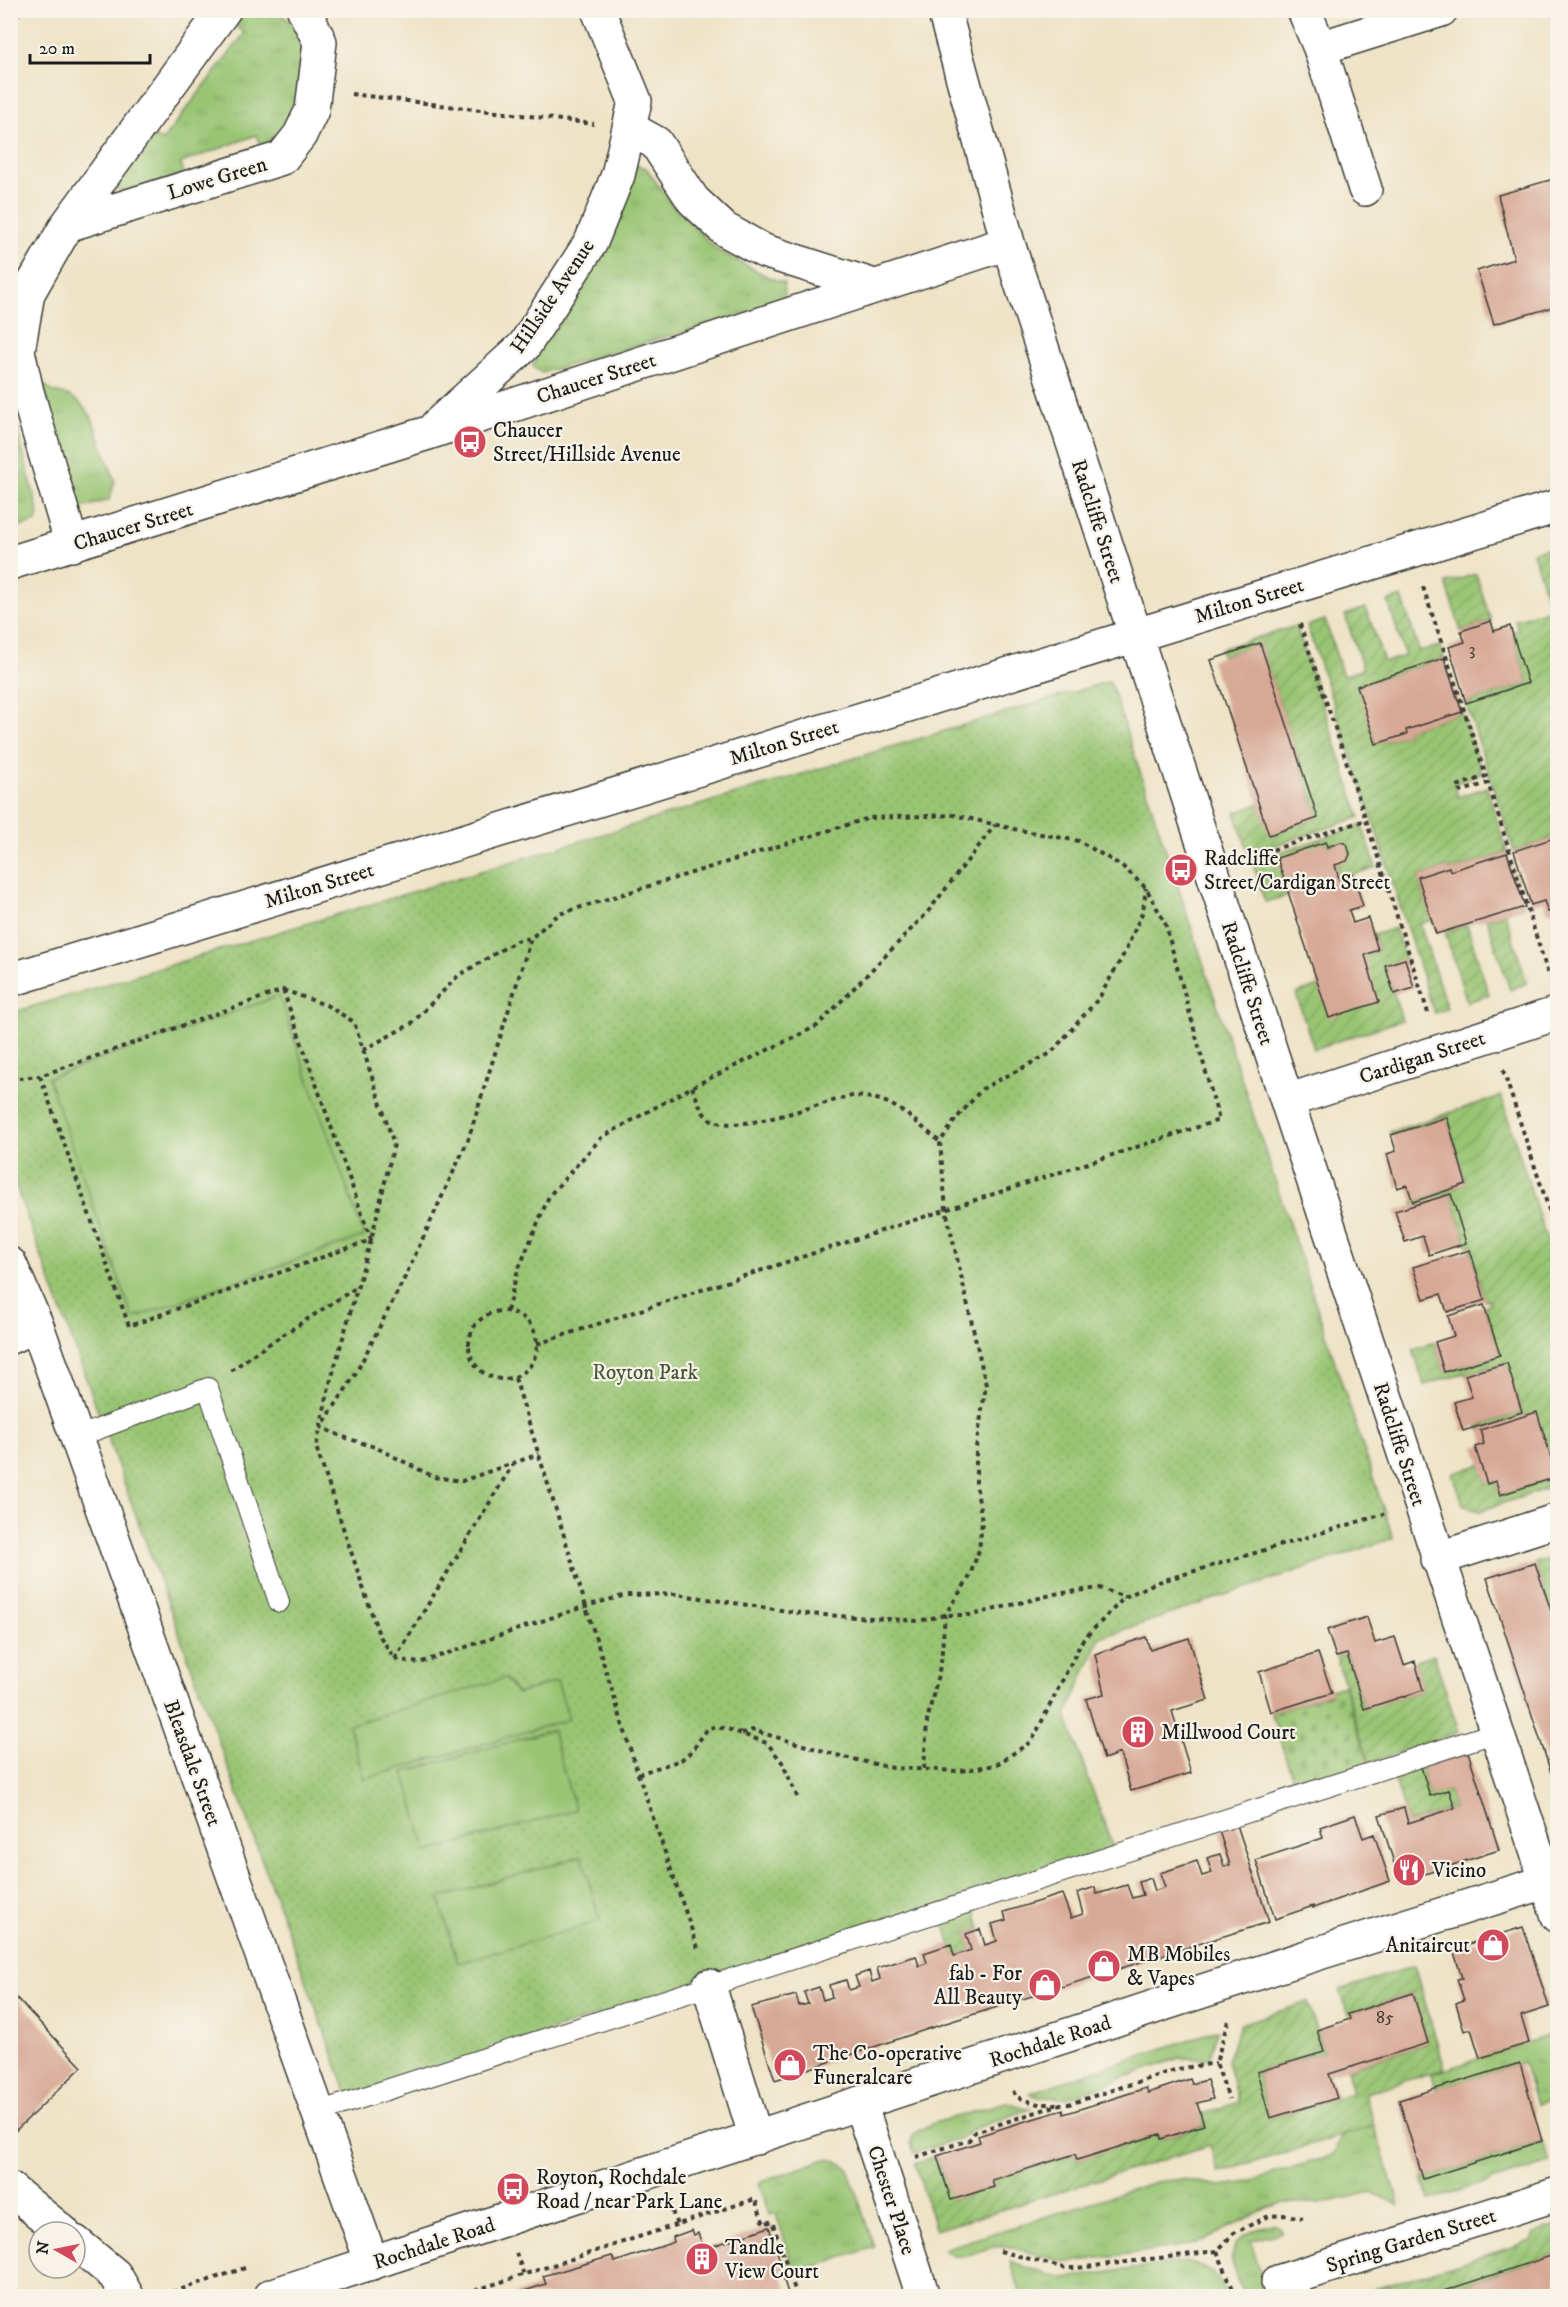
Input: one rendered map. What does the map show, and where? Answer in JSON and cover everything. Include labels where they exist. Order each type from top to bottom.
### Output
[{"type":"street","points":[[72,545],[27,392],[18,351],[28,293],[67,225],[224,10]]},
{"type":"street","name":"Lowe Green","points":[[67,225],[282,158],[300,135],[312,110],[320,42],[304,10]]},
{"type":"street","name":"Hillside Avenue","points":[[428,434],[524,346],[591,242],[618,174],[635,101],[598,10]]},
{"type":"street","name":"Radcliffe Street","points":[[944,10],[1008,243],[1437,1559],[1497,1732],[1552,1880],[1557,1916]]},
{"type":"street","points":[[1304,10],[1320,48],[1365,189]]},
{"type":"street","points":[[1320,48],[1441,10]]},
{"type":"street","points":[[629,128],[656,143],[693,201],[724,229],[764,251],[874,286]]},
{"type":"street","name":"Chaucer Street","points":[[10,563],[428,434],[1008,243]]},
{"type":"street","name":"Milton Street","points":[[10,980],[1557,506]]},
{"type":"street","name":"Cardigan Street","points":[[1287,1101],[1554,998]]},
{"type":"street","name":"Bleasdale Street","points":[[10,1264],[24,1331],[77,1437],[372,2263]]},
{"type":"street","points":[[1437,1559],[1557,1520]]},
{"type":"street","name":"Rochdale Road","points":[[270,2296],[1552,1880]]},
{"type":"street","points":[[708,1986],[756,2138]]},
{"type":"street","name":"Chester Place","points":[[860,2103],[923,2296]]},
{"type":"street","points":[[10,2189],[48,2220]]},
{"type":"street","name":"Spring Garden Street","points":[[1283,2296],[1278,2282],[1557,2194]]},
{"type":"street","points":[[87,2252],[114,2275],[127,2296]]},
{"type":"lane","points":[[77,1437],[208,1388],[279,1602]]},
{"type":"lane","points":[[318,2112],[1497,1732]]},
{"type":"path","points":[[10,20],[23,10]]},
{"type":"path","points":[[314,89],[629,128]]},
{"type":"path","points":[[1420,577],[1486,776],[1457,786]]},
{"type":"path","points":[[1297,615],[1431,1022]]},
{"type":"path","points":[[1459,792],[1488,783],[1554,998]]},
{"type":"path","points":[[321,1427],[355,1375],[405,1277],[468,1140],[531,939],[559,914],[869,818],[954,815],[1079,841],[1122,866],[1146,888],[1165,923],[1219,1119],[537,1344]]},
{"type":"path","points":[[1242,860],[1366,820]]},
{"type":"path","points":[[507,1311],[517,1274],[549,1196],[602,1137],[692,1087],[817,1026],[927,913],[995,825]]},
{"type":"path","points":[[924,1769],[927,1721],[941,1662],[945,1615],[969,1578],[979,1550],[982,1522],[976,1483],[976,1448],[986,1385],[946,1210],[940,1142],[982,1089],[1050,1053],[1099,998],[1143,911],[1146,888]]},
{"type":"path","points":[[363,1050],[411,1024],[458,976],[516,941],[531,939]]},
{"type":"path","points":[[283,990],[371,1239]]},
{"type":"path","points":[[10,1079],[40,1076],[283,990],[326,1005],[354,1022],[394,1144],[371,1239],[330,1383],[316,1447],[379,1635],[395,1659],[419,1663],[586,1606],[626,1595],[675,1594],[807,1614],[919,1621],[945,1615],[972,1615],[1055,1594],[1100,1588],[1125,1597]]},
{"type":"path","points":[[1502,1066],[1557,1238]]},
{"type":"path","points":[[40,1076],[129,1326],[371,1239]]},
{"type":"path","points":[[692,1087],[705,1115],[717,1124],[737,1124],[775,1117],[854,1096],[874,1098],[898,1108],[940,1142]]},
{"type":"path","points":[[208,1388],[255,1353],[358,1287]]},
{"type":"path","points":[[496,1311],[507,1311],[520,1315],[529,1322],[535,1332],[536,1355],[530,1366],[515,1378],[500,1379],[488,1376],[479,1369],[472,1359],[469,1347],[476,1324],[485,1316],[496,1311]]},
{"type":"path","points":[[515,1378],[638,1774],[702,1961],[708,1986]]},
{"type":"path","points":[[321,1427],[375,1447],[434,1477],[462,1481],[539,1454]]},
{"type":"path","points":[[395,1659],[513,1463]]},
{"type":"path","points":[[742,1734],[753,1730],[844,1757],[893,1768],[958,1771],[996,1765],[1032,1741],[1082,1641],[1125,1597],[1155,1583],[1394,1511]]},
{"type":"path","points":[[638,1774],[681,1760],[692,1751],[708,1728],[715,1727],[767,1743],[782,1762],[799,1801]]},
{"type":"path","points":[[1229,2018],[1216,2063],[1229,2099]]},
{"type":"path","points":[[1012,2089],[1016,2097],[1038,2104],[1069,2104],[1178,2069],[1216,2063]]},
{"type":"path","points":[[908,2160],[969,2140],[975,2132],[1061,2104]]},
{"type":"path","points":[[458,2296],[755,2199],[764,2224],[772,2221],[797,2296]]},
{"type":"path","points":[[668,2202],[677,2225]]},
{"type":"path","points":[[1000,2251],[1064,2268],[1217,2252],[1234,2233],[1269,2216],[1284,2215],[1303,2218]]},
{"type":"path","points":[[516,2252],[524,2275]]},
{"type":"path","points":[[1217,2252],[1236,2296]]},
{"type":"path","points":[[159,2295],[254,2265]]},
{"type":"green space","points":[[249,11],[268,11],[283,16],[293,25],[299,38],[302,70],[297,116],[261,147],[256,135],[181,163],[183,174],[127,193],[118,190],[115,187],[152,135],[162,141],[245,33],[233,24]]},
{"type":"green space","points":[[636,165],[646,168],[673,206],[716,249],[784,283],[785,295],[778,304],[542,373],[533,367],[536,357],[587,281],[610,232]]},
{"type":"green space","points":[[42,383],[53,392],[70,396],[79,402],[91,416],[115,481],[109,500],[79,509]]},
{"type":"green space","points":[[11,419],[15,421],[39,515],[36,522],[11,529]]},
{"type":"green space","points":[[1557,545],[1557,837],[1514,851],[1466,703],[1528,683],[1512,632],[1518,630],[1515,620],[1550,609],[1533,552]]},
{"type":"green space","points":[[1476,574],[1491,621],[1461,631],[1446,583]]},
{"type":"green space","points":[[1402,597],[1419,651],[1440,646],[1444,658],[1358,686],[1376,744],[1407,734],[1406,730],[1462,712],[1482,774],[1454,784],[1458,797],[1487,787],[1507,853],[1450,871],[1449,867],[1418,877],[1432,920],[1420,924],[1447,1009],[1434,1013],[1372,818],[1307,626],[1325,620],[1343,676],[1363,669],[1345,615],[1366,608],[1384,662],[1405,656],[1388,601]]},
{"type":"green space","points":[[1296,626],[1360,817],[1249,854],[1235,813],[1259,804],[1270,834],[1318,818],[1260,644],[1222,656],[1220,649]]},
{"type":"green space","name":"Royton Park","points":[[1110,681],[1393,1538],[1100,1638],[1066,1716],[1114,1850],[348,2096],[11,1173],[11,1013]]},
{"type":"green space","points":[[1362,825],[1376,867],[1339,879],[1335,865],[1347,860],[1350,854],[1347,845],[1341,842],[1327,847],[1326,843],[1290,895],[1265,902],[1252,861]]},
{"type":"green space","points":[[1505,913],[1527,983],[1510,990],[1487,919]]},
{"type":"green space","points":[[1467,925],[1489,995],[1467,1002],[1445,932]]},
{"type":"green space","points":[[1395,928],[1405,959],[1385,966],[1402,1020],[1314,1049],[1296,994],[1319,986],[1365,955],[1378,950],[1374,935]]},
{"type":"green space","points":[[279,996],[364,1236],[133,1318],[48,1078]]},
{"type":"green space","points":[[1501,1096],[1557,1272],[1557,1477],[1536,1413],[1480,1430],[1479,1426],[1522,1412],[1506,1363],[1424,1385],[1413,1349],[1435,1342],[1444,1372],[1499,1355],[1485,1306],[1490,1302],[1488,1299],[1485,1300],[1470,1250],[1474,1249],[1473,1245],[1467,1246],[1451,1194],[1414,1206],[1413,1202],[1466,1184],[1447,1117],[1391,1135],[1390,1132]]},
{"type":"green space","points":[[1481,1464],[1487,1484],[1496,1481],[1501,1495],[1557,1477],[1557,1485],[1480,1511],[1463,1504],[1453,1474]]},
{"type":"green space","points":[[1558,1556],[1557,1628],[1535,1563]]},
{"type":"green space","points":[[1347,1654],[1364,1708],[1423,1690],[1415,1661],[1434,1655],[1459,1732],[1369,1763],[1336,1657]]},
{"type":"green space","points":[[505,1678],[517,1694],[557,1681],[569,1719],[364,1779],[349,1725]]},
{"type":"green space","points":[[1344,1686],[1369,1763],[1295,1786],[1271,1712],[1331,1694],[1330,1690]]},
{"type":"green space","points":[[552,1730],[575,1810],[427,1852],[404,1772]]},
{"type":"green space","points":[[1421,1767],[1430,1795],[1449,1790],[1455,1808],[1408,1823],[1394,1776]]},
{"type":"green space","points":[[582,1856],[600,1921],[458,1963],[439,1898]]},
{"type":"green space","points":[[975,1909],[980,1929],[966,1934],[971,1950],[954,1956],[943,1919]]},
{"type":"green space","points":[[1414,1966],[1445,2069],[1365,2093],[1374,2126],[1218,2173],[1210,2145],[936,2230],[915,2164],[937,2156],[952,2200],[994,2187],[992,2180],[1075,2154],[1077,2160],[1160,2134],[1161,2139],[1204,2126],[1201,2115],[1238,2102],[1227,2061],[1240,2024],[1308,2002],[1324,2052],[1257,2072],[1270,2118],[1353,2093],[1347,2069],[1428,2043],[1413,1993],[1348,2014],[1340,1990]]},
{"type":"green space","points":[[1218,2030],[1209,2059],[1179,2058],[1067,2098],[1038,2097],[1029,2093]]},
{"type":"green space","points":[[1557,2033],[1557,2100],[1536,2105],[1523,2062],[1436,2089],[1432,2074]]},
{"type":"green space","points":[[1006,2102],[1030,2109],[973,2129],[961,2138],[914,2153],[911,2142],[913,2134],[931,2124]]},
{"type":"green space","points":[[1374,2126],[1399,2205],[1372,2192],[1324,2203],[1282,2203],[1267,2208],[1196,2244],[1072,2262],[1005,2247],[988,2248],[961,2256],[949,2254],[943,2249],[1156,2182],[1182,2179],[1221,2186],[1243,2183],[1333,2155],[1341,2136]]},
{"type":"green space","points":[[1542,2141],[1550,2163],[1429,2200],[1423,2179]]},
{"type":"green space","points":[[825,2159],[837,2161],[848,2168],[874,2247],[795,2273],[776,2214],[769,2215],[759,2183]]},
{"type":"green space","points":[[1273,2224],[1278,2226],[1282,2232],[1251,2241],[1267,2296],[1245,2296],[1232,2261],[1235,2245],[1251,2232]]},
{"type":"green space","points":[[1557,2226],[1557,2254],[1427,2296],[1378,2296],[1375,2289],[1532,2241],[1535,2233]]},
{"type":"green space","points":[[1010,2261],[1039,2272],[1066,2278],[1185,2262],[1200,2266],[1212,2273],[1217,2277],[1228,2296],[1022,2296]]},
{"type":"building","points":[[1557,178],[1557,306],[1494,324],[1477,271],[1514,259],[1498,195]]},
{"type":"building","points":[[1491,621],[1494,631],[1510,626],[1528,683],[1466,703],[1449,647],[1465,642],[1461,631]]},
{"type":"building","points":[[1260,643],[1318,818],[1269,835],[1211,660]]},
{"type":"building","points":[[1444,658],[1462,712],[1406,730],[1407,734],[1376,744],[1357,686]]},
{"type":"building","points":[[1557,837],[1557,909],[1548,912],[1544,901],[1531,905],[1514,851]]},
{"type":"building","points":[[1326,842],[1327,847],[1341,842],[1347,844],[1350,854],[1347,861],[1335,865],[1339,879],[1353,874],[1363,906],[1349,910],[1353,923],[1368,918],[1378,950],[1365,955],[1379,1002],[1329,1018],[1277,858]]},
{"type":"building","points":[[1507,853],[1525,907],[1436,934],[1418,877],[1449,867],[1450,871]]},
{"type":"building","points":[[1405,959],[1414,988],[1394,994],[1385,965]]},
{"type":"building","points":[[1447,1117],[1466,1184],[1413,1202],[1407,1185],[1397,1188],[1387,1154],[1396,1151],[1391,1135]]},
{"type":"building","points":[[1451,1194],[1466,1243],[1429,1255],[1423,1236],[1405,1242],[1395,1211]]},
{"type":"building","points":[[1470,1250],[1485,1300],[1447,1312],[1441,1294],[1424,1299],[1413,1267]]},
{"type":"building","points":[[1484,1305],[1500,1355],[1444,1372],[1435,1342],[1454,1336],[1448,1316]]},
{"type":"building","points":[[1507,1363],[1522,1412],[1463,1431],[1454,1402],[1472,1397],[1465,1375]]},
{"type":"building","points":[[1537,1412],[1557,1477],[1500,1495],[1496,1481],[1487,1484],[1475,1447],[1484,1444],[1480,1430]]},
{"type":"building","points":[[1535,1563],[1557,1628],[1557,1791],[1487,1578]]},
{"type":"building","points":[[1367,1617],[1375,1643],[1395,1637],[1404,1665],[1415,1661],[1423,1690],[1364,1709],[1347,1654],[1336,1657],[1327,1630]]},
{"type":"building","name":"Millwood Court","points":[[1146,1637],[1150,1650],[1189,1638],[1208,1700],[1172,1711],[1191,1773],[1131,1791],[1120,1753],[1104,1759],[1086,1699],[1104,1694],[1095,1654]]},
{"type":"building","points":[[1318,1653],[1332,1693],[1271,1712],[1259,1672]]},
{"type":"building","points":[[1468,1752],[1499,1850],[1400,1882],[1379,1815],[1404,1808],[1408,1823],[1455,1808],[1449,1790],[1430,1796],[1421,1767]]},
{"type":"building","points":[[1355,1815],[1363,1838],[1374,1834],[1390,1881],[1275,1919],[1256,1860],[1323,1838],[1320,1827]]},
{"type":"building","points":[[1237,1825],[1269,1922],[946,2023],[775,2080],[751,2007],[796,1995],[799,2006],[808,2004],[804,1992],[819,1987],[823,2000],[832,1997],[829,1985],[846,1980],[849,1990],[859,1987],[855,1976],[869,1971],[872,1982],[880,1979],[877,1968],[916,1956],[919,1966],[927,1963],[924,1953],[951,1944],[954,1956],[971,1950],[966,1934],[980,1929],[985,1945],[997,1941],[992,1924],[1006,1920],[1004,1912],[1062,1894],[1071,1918],[1083,1914],[1077,1893],[1095,1887],[1097,1894],[1127,1885],[1132,1898],[1143,1895],[1139,1882],[1151,1878],[1155,1891],[1165,1887],[1160,1873],[1197,1861],[1202,1876],[1212,1873],[1207,1858],[1220,1854],[1224,1866],[1230,1865],[1219,1831]]},
{"type":"building","points":[[1523,1927],[1549,2007],[1521,2016],[1529,2043],[1480,2058],[1471,2029],[1464,2031],[1456,2003],[1464,2000],[1457,1979],[1462,1978],[1453,1949]]},
{"type":"building","points":[[10,1991],[82,2067],[10,2136]]},
{"type":"building","points":[[1413,1993],[1428,2043],[1329,2074],[1337,2098],[1270,2118],[1257,2072],[1324,2052],[1317,2030],[1350,2019],[1348,2014]]},
{"type":"building","points":[[1520,2063],[1542,2141],[1423,2179],[1399,2100]]},
{"type":"building","points":[[1190,2079],[1192,2084],[1207,2080],[1213,2099],[1197,2103],[1204,2125],[1161,2139],[1160,2134],[1077,2160],[1075,2154],[992,2180],[994,2187],[951,2200],[937,2156],[980,2142],[978,2136],[1019,2123],[1063,2110],[1064,2114],[1146,2088],[1148,2093]]},
{"type":"building","name":"Tandle View Court","points":[[769,2227],[789,2296],[509,2296],[546,2284],[543,2276],[612,2256],[615,2262],[674,2242],[673,2237],[692,2230],[694,2235],[698,2233],[704,2249]]},
{"type":"building","points":[[1557,2254],[1557,2296],[1428,2296]]},
{"type":"place","name":"Chaucer Street/Hillside Avenue","points":[[470,442]]},
{"type":"place","name":"Radcliffe Street/Cardigan Street","points":[[1181,870]]},
{"type":"place","name":"Millwood Court","points":[[1138,1732]]},
{"type":"place","name":"Vicino","points":[[1409,1870]]},
{"type":"place","name":"Anitaircut","points":[[1493,1945]]},
{"type":"place","name":"MB Mobiles & Vapes","points":[[1104,1966]]},
{"type":"place","name":"fab - For All Beauty","points":[[1045,1985]]},
{"type":"place","name":"The Co-operative Funeralcare","points":[[790,2065]]},
{"type":"place","name":"Royton, Rochdale Road / near Park Lane","points":[[513,2189]]},
{"type":"place","name":"Tandle View Court","points":[[702,2259]]}]
